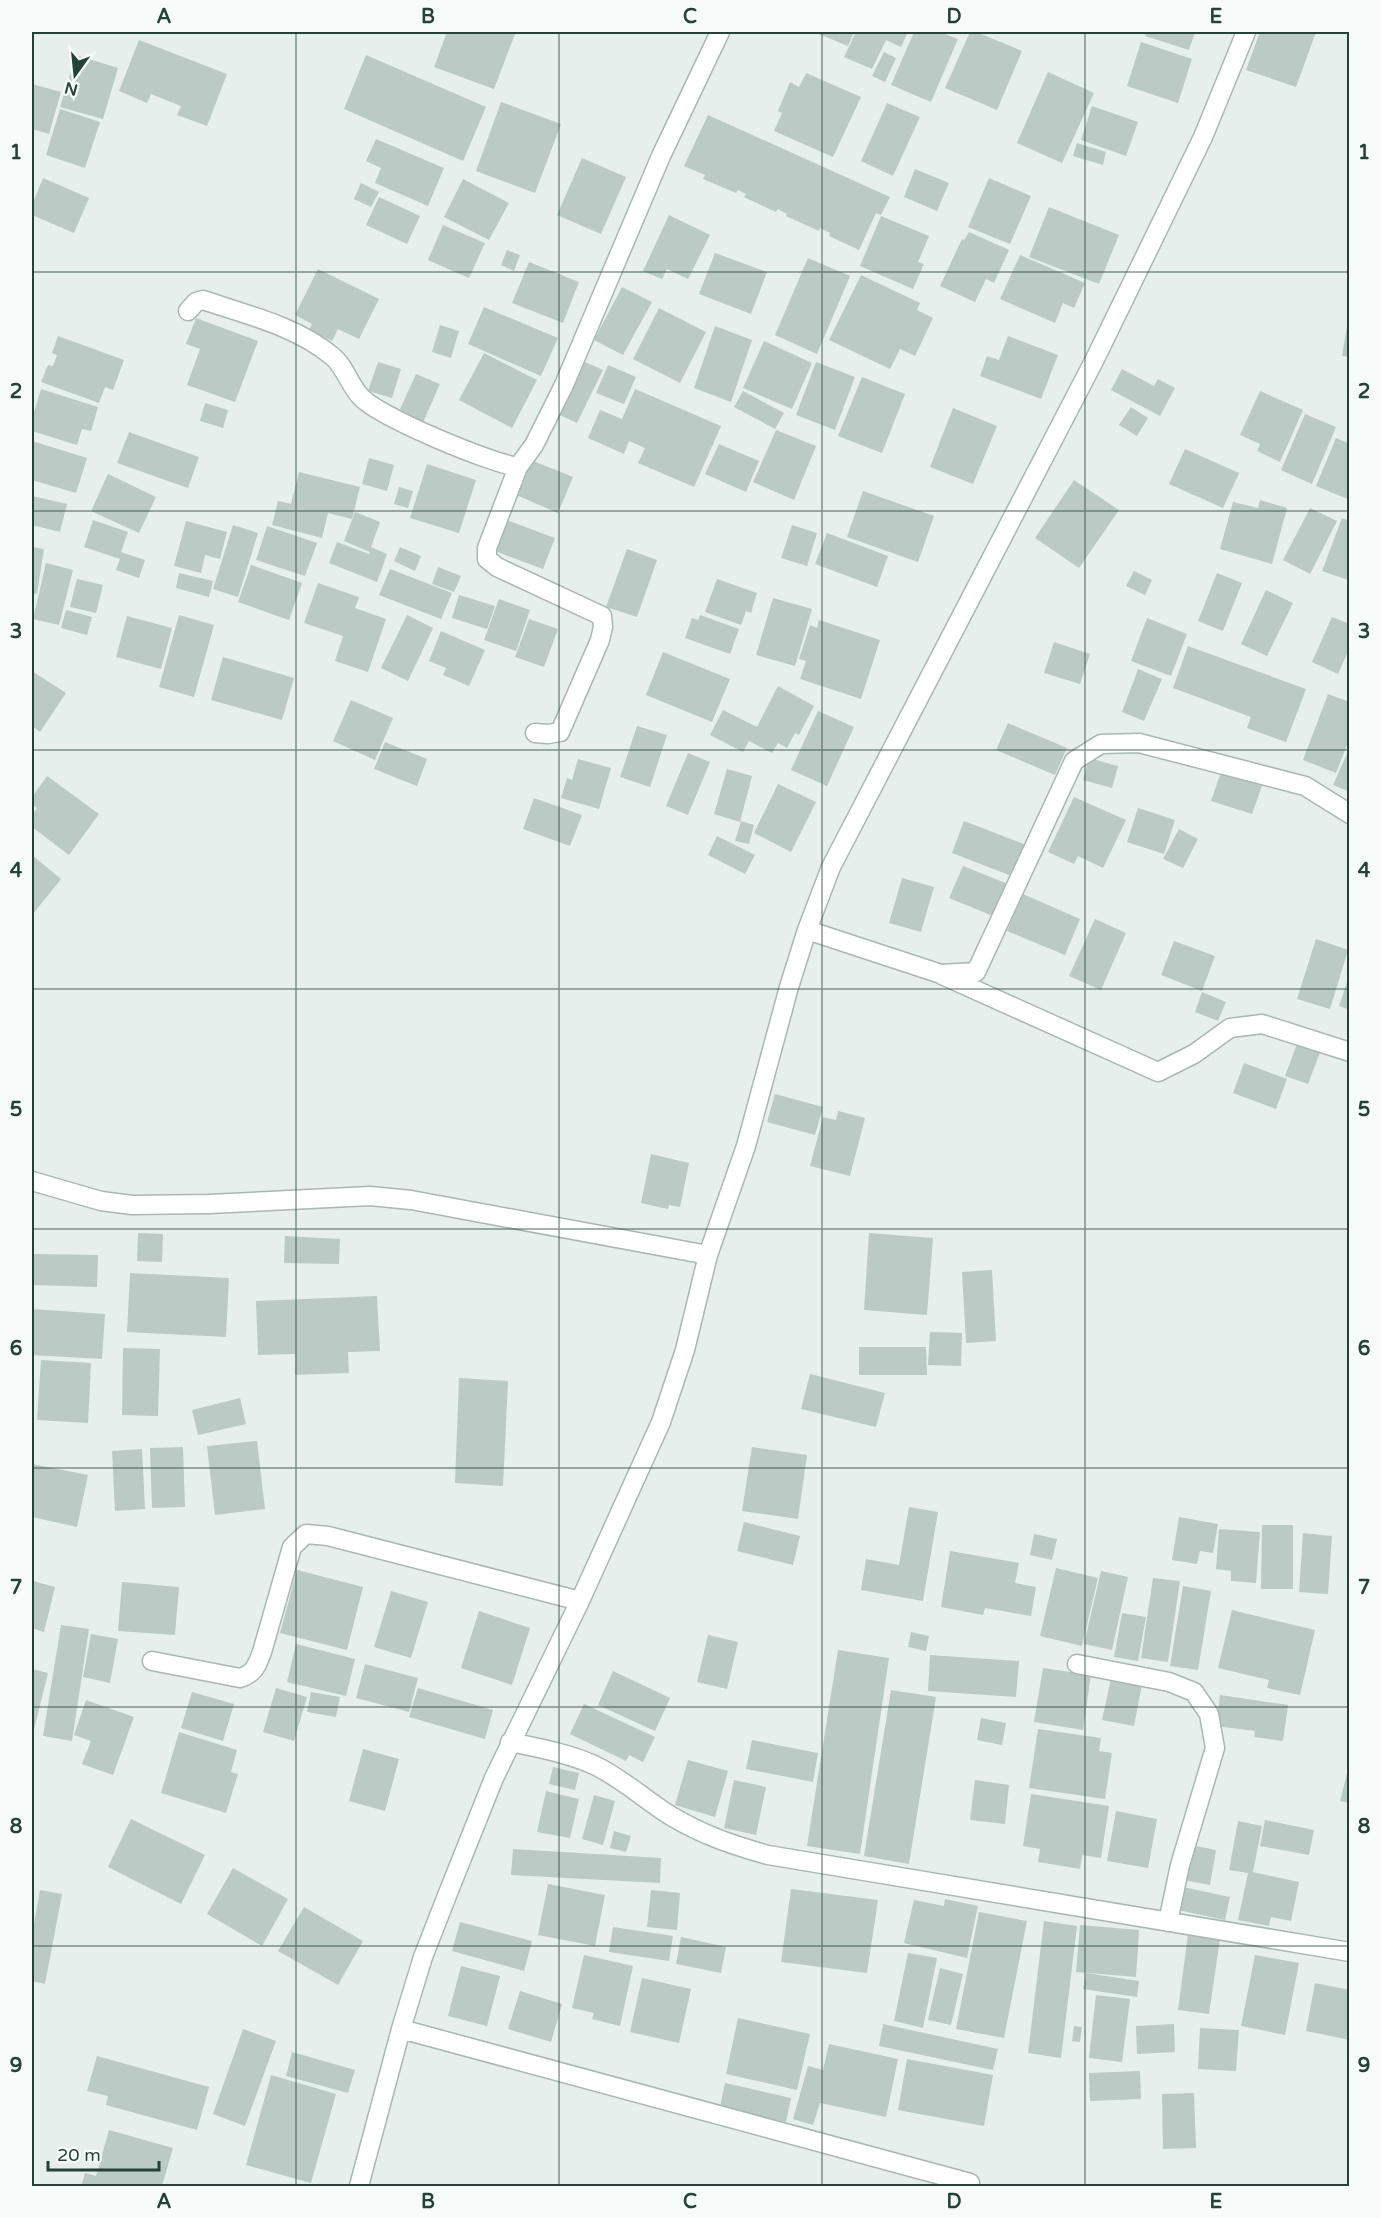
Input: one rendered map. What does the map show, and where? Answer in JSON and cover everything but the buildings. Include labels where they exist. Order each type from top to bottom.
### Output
[{"type":"street","points":[[535,733],[560,732],[600,640],[603,627],[602,616],[508,573],[488,560],[487,549],[518,467],[534,445],[564,385],[661,156],[720,32]]},
{"type":"street","points":[[359,2187],[401,2029],[427,1946],[494,1778],[580,1601],[661,1422],[685,1350],[708,1255],[746,1146],[789,987],[807,930],[831,867],[1095,359],[1203,137],[1246,32]]},
{"type":"street","points":[[188,311],[196,302],[203,300],[293,331],[334,357],[359,396],[375,409],[504,465],[518,467]]},
{"type":"street","points":[[941,974],[976,972],[1074,761],[1101,744],[1139,743],[1305,786],[1350,814]]},
{"type":"street","points":[[807,930],[941,974],[1158,1072],[1194,1054],[1230,1028],[1262,1024],[1350,1052]]},
{"type":"street","points":[[32,1181],[101,1201],[132,1205],[209,1204],[370,1196],[411,1200],[708,1255]]},
{"type":"street","points":[[152,1661],[240,1678],[249,1675],[256,1668],[262,1652],[292,1546],[306,1534],[328,1536],[580,1601]]},
{"type":"street","points":[[1077,1664],[1170,1682],[1194,1692],[1209,1714],[1215,1748],[1180,1865],[1168,1922]]},
{"type":"street","points":[[510,1743],[556,1751],[596,1766],[633,1788],[668,1814],[703,1834],[768,1855],[1350,1952]]},
{"type":"street","points":[[401,2029],[969,2183]]}]
